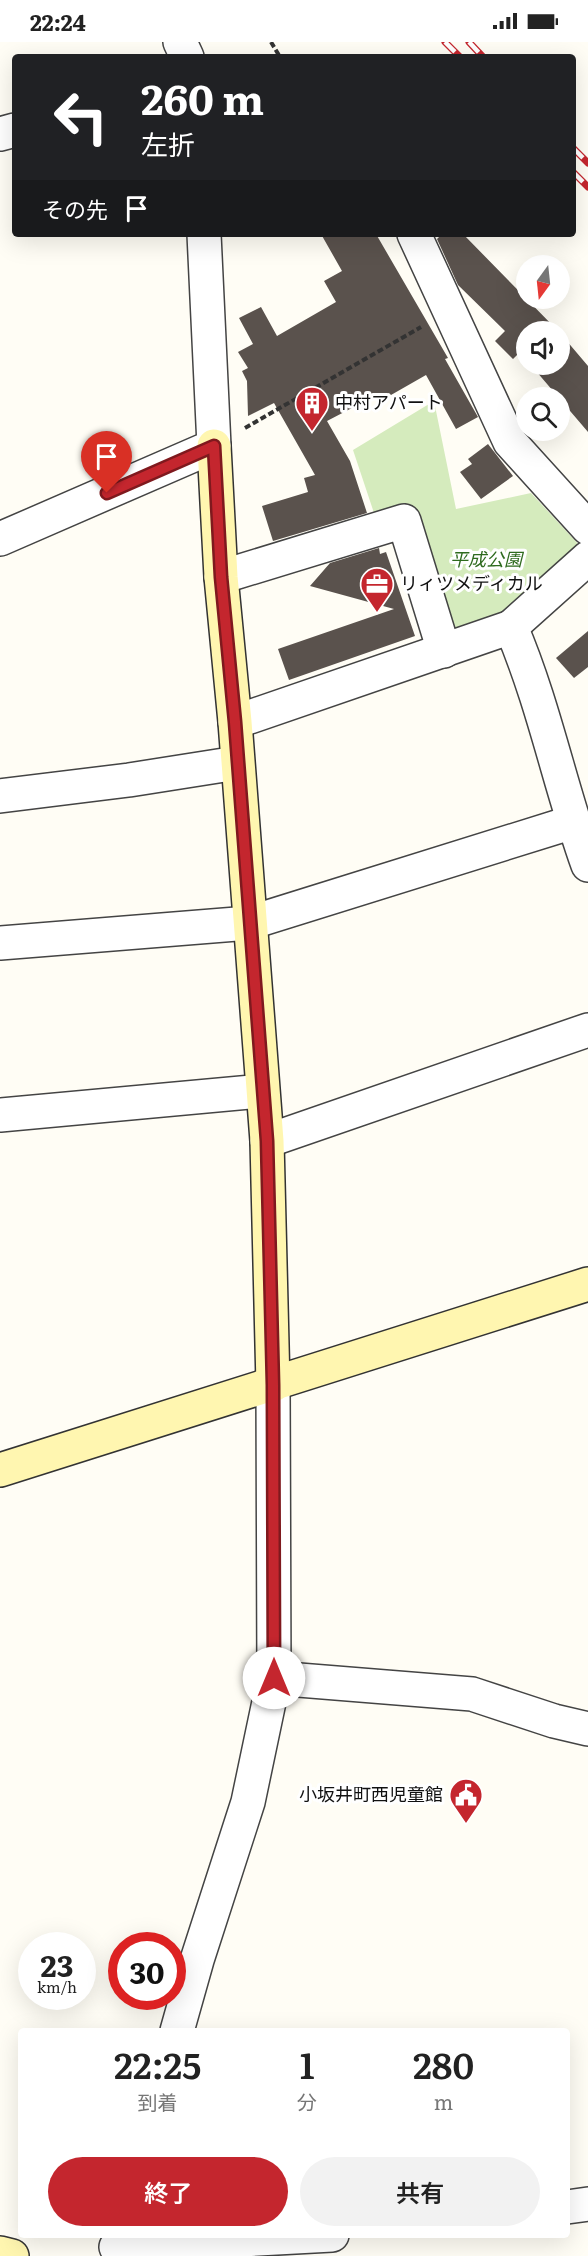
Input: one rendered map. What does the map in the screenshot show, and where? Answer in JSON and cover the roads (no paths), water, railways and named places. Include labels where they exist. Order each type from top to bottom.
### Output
[{"type":"street","points":[[178,2028],[197,1960],[248,1802],[274,1678],[273,1385],[267,1141],[235,722],[221,577],[204,237]]},
{"type":"street","points":[[415,237],[510,442],[588,528]]},
{"type":"street","points":[[0,539],[214,446]]},
{"type":"street","points":[[221,577],[404,521],[444,651]]},
{"type":"street","points":[[235,722],[512,627],[588,558]]},
{"type":"street","points":[[512,627],[524,658],[588,865]]},
{"type":"street","points":[[0,796],[129,780],[237,763]]},
{"type":"street","points":[[0,942],[249,923],[573,822]]},
{"type":"street","points":[[267,1141],[588,1030]]},
{"type":"street","points":[[0,1115],[262,1091]]},
{"type":"street","points":[[0,1470],[588,1284]]},
{"type":"street","points":[[274,1678],[471,1694],[554,1721],[588,1729]]},
{"type":"street","points":[[570,2207],[588,2204]]},
{"type":"street","points":[[115,2246],[273,2238]]},
{"type":"street","points":[[0,2253],[12,2256]]},
{"type":"railway","points":[[445,42],[457,54]]},
{"type":"railway","points":[[469,42],[480,54]]},
{"type":"railway","points":[[576,151],[588,163]]},
{"type":"railway","points":[[576,175],[588,187]]},
{"type":"place","name":"中村アパート","points":[[312,432]]},
{"type":"place","name":"リィツメディカル","points":[[377,613]]},
{"type":"place","name":"小坂井町西児童館","points":[[466,1824]]},
{"type":"park label","name":"平成公園","points":[[486,560]]}]
